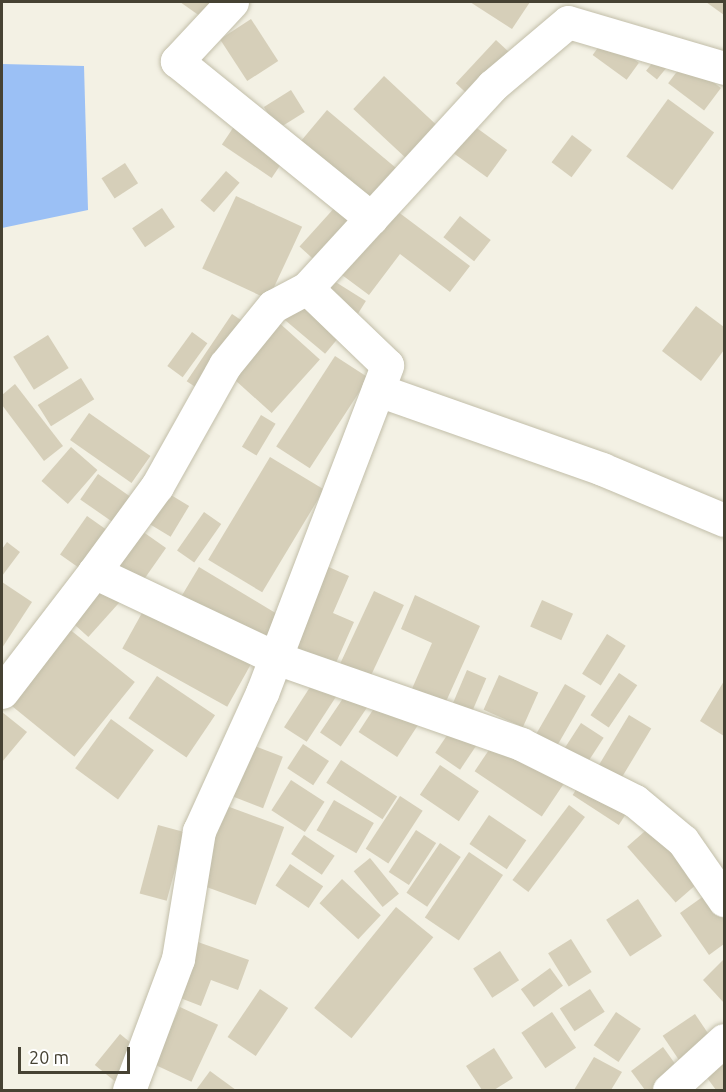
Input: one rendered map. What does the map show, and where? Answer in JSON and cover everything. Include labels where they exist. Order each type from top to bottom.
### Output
[{"type":"street","points":[[232,2],[177,61],[371,218]]},
{"type":"street","points":[[2,692],[157,486],[225,365],[273,306],[307,288],[492,86],[568,22],[724,68]]},
{"type":"street","points":[[129,1090],[178,959],[199,831],[276,658],[387,365],[307,288]]},
{"type":"street","points":[[378,390],[602,469],[724,520]]},
{"type":"street","points":[[94,572],[276,658],[521,744],[636,801],[683,841],[724,900]]},
{"type":"street","points":[[669,1090],[724,1040]]},
{"type":"water","points":[[2,64],[84,66],[88,210],[2,228]]},
{"type":"building","points":[[180,2],[222,2],[207,21]]},
{"type":"building","points":[[470,2],[530,2],[512,29]]},
{"type":"building","points":[[706,2],[724,2],[724,15]]},
{"type":"building","points":[[251,19],[278,61],[247,81],[220,39]]},
{"type":"building","points":[[605,38],[639,63],[627,80],[593,55]]},
{"type":"building","points":[[496,40],[514,57],[474,100],[456,83]]},
{"type":"building","points":[[658,56],[669,65],[657,80],[646,71]]},
{"type":"building","points":[[685,61],[721,88],[704,110],[668,83]]},
{"type":"building","points":[[384,76],[440,129],[410,161],[353,109]]},
{"type":"building","points":[[291,90],[305,112],[278,129],[264,107]]},
{"type":"building","points":[[668,99],[714,133],[672,190],[626,156]]},
{"type":"building","points":[[327,110],[403,174],[372,210],[296,147]]},
{"type":"building","points":[[237,122],[287,156],[272,178],[222,144]]},
{"type":"building","points":[[474,126],[507,150],[487,178],[454,154]]},
{"type":"building","points":[[572,135],[592,150],[572,177],[552,162]]},
{"type":"building","points":[[125,163],[138,183],[115,198],[102,178]]},
{"type":"building","points":[[226,171],[240,183],[214,212],[200,200]]},
{"type":"building","points":[[236,196],[302,227],[268,299],[202,269]]},
{"type":"building","points":[[337,205],[355,221],[317,263],[300,247]]},
{"type":"building","points":[[389,205],[470,266],[450,292],[400,254],[369,295],[338,272]]},
{"type":"building","points":[[162,208],[175,227],[145,247],[132,228]]},
{"type":"building","points":[[460,216],[491,240],[474,261],[443,237]]},
{"type":"building","points":[[326,276],[366,301],[358,314],[318,289]]},
{"type":"building","points":[[303,296],[344,331],[325,354],[284,319]]},
{"type":"building","points":[[696,306],[724,327],[724,350],[701,381],[662,351]]},
{"type":"building","points":[[232,314],[247,324],[202,391],[187,381]]},
{"type":"building","points":[[276,320],[320,359],[272,413],[228,374]]},
{"type":"building","points":[[192,332],[207,343],[183,377],[167,366]]},
{"type":"building","points":[[48,335],[69,368],[34,390],[13,357]]},
{"type":"building","points":[[335,356],[369,378],[310,468],[276,447]]},
{"type":"building","points":[[81,378],[94,399],[51,426],[38,405]]},
{"type":"building","points":[[15,384],[63,446],[44,461],[2,405],[2,395]]},
{"type":"building","points":[[89,413],[150,456],[132,483],[70,440]]},
{"type":"building","points":[[261,415],[276,424],[257,455],[242,447]]},
{"type":"building","points":[[71,447],[97,470],[68,504],[41,481]]},
{"type":"building","points":[[270,457],[324,489],[262,592],[208,560]]},
{"type":"building","points":[[98,474],[131,497],[113,522],[80,499]]},
{"type":"building","points":[[166,492],[189,506],[171,537],[147,523]]},
{"type":"building","points":[[204,512],[221,524],[194,563],[177,551]]},
{"type":"building","points":[[87,516],[111,533],[84,571],[60,555]]},
{"type":"building","points":[[139,529],[166,548],[138,588],[111,569]]},
{"type":"building","points":[[7,542],[20,552],[2,576],[2,549]]},
{"type":"building","points":[[322,564],[349,576],[333,613],[354,622],[331,674],[283,652]]},
{"type":"building","points":[[199,567],[280,616],[260,649],[179,600]]},
{"type":"building","points":[[101,581],[122,600],[88,637],[68,618]]},
{"type":"building","points":[[2,582],[32,602],[2,648]]},
{"type":"building","points":[[374,591],[404,605],[368,681],[339,667]]},
{"type":"building","points":[[415,595],[480,626],[444,706],[411,691],[432,643],[401,629]]},
{"type":"building","points":[[542,600],[573,614],[561,640],[530,626]]},
{"type":"building","points":[[147,604],[252,662],[227,707],[122,649]]},
{"type":"building","points":[[68,628],[135,682],[74,757],[8,703]]},
{"type":"building","points":[[607,634],[626,646],[601,686],[582,674]]},
{"type":"building","points":[[467,670],[486,678],[470,717],[451,709]]},
{"type":"building","points":[[619,673],[637,685],[609,728],[590,715]]},
{"type":"building","points":[[499,675],[538,692],[523,727],[484,710]]},
{"type":"building","points":[[157,676],[215,715],[187,757],[128,718]]},
{"type":"building","points":[[314,681],[337,696],[307,742],[284,727]]},
{"type":"building","points":[[724,681],[724,736],[700,721]]},
{"type":"building","points":[[565,684],[586,696],[553,753],[532,741]]},
{"type":"building","points":[[348,691],[369,705],[341,746],[320,732]]},
{"type":"building","points":[[382,696],[421,721],[397,757],[359,732]]},
{"type":"building","points":[[2,712],[27,732],[2,762]]},
{"type":"building","points":[[629,715],[651,728],[620,780],[598,766]]},
{"type":"building","points":[[111,719],[154,750],[118,800],[75,768]]},
{"type":"building","points":[[581,723],[604,738],[585,766],[562,752]]},
{"type":"building","points":[[452,728],[477,745],[460,770],[435,753]]},
{"type":"building","points":[[497,738],[564,783],[542,816],[475,771]]},
{"type":"building","points":[[303,744],[329,761],[313,785],[287,768]]},
{"type":"building","points":[[252,745],[283,757],[263,808],[232,796]]},
{"type":"building","points":[[341,760],[397,796],[382,819],[326,783]]},
{"type":"building","points":[[440,765],[479,791],[459,821],[420,795]]},
{"type":"building","points":[[583,779],[629,809],[619,825],[573,795]]},
{"type":"building","points":[[291,780],[325,802],[305,832],[271,810]]},
{"type":"building","points":[[400,796],[423,811],[388,864],[366,849]]},
{"type":"building","points":[[334,800],[374,823],[356,853],[316,830]]},
{"type":"building","points":[[224,805],[284,827],[256,905],[196,883]]},
{"type":"building","points":[[569,805],[585,817],[528,892],[512,880]]},
{"type":"building","points":[[489,815],[526,840],[507,869],[469,844]]},
{"type":"building","points":[[158,825],[185,832],[167,901],[140,894]]},
{"type":"building","points":[[652,825],[701,881],[676,902],[627,847]]},
{"type":"building","points":[[416,830],[436,843],[409,885],[389,872]]},
{"type":"building","points":[[304,835],[335,856],[322,875],[291,854]]},
{"type":"building","points":[[440,843],[461,857],[427,907],[406,893]]},
{"type":"building","points":[[469,852],[503,875],[459,940],[425,917]]},
{"type":"building","points":[[370,858],[399,894],[383,907],[354,871]]},
{"type":"building","points":[[290,864],[323,886],[309,908],[275,886]]},
{"type":"building","points":[[342,879],[381,915],[358,939],[319,903]]},
{"type":"building","points":[[708,893],[724,917],[724,944],[709,955],[680,913]]},
{"type":"building","points":[[638,899],[662,936],[630,957],[606,920]]},
{"type":"building","points":[[396,907],[433,937],[351,1038],[314,1008]]},
{"type":"building","points":[[571,939],[592,972],[569,986],[548,953]]},
{"type":"building","points":[[195,941],[249,960],[238,990],[211,980],[201,1006],[175,996]]},
{"type":"building","points":[[500,951],[519,980],[492,998],[473,968]]},
{"type":"building","points":[[724,959],[724,1003],[703,980]]},
{"type":"building","points":[[550,968],[563,986],[534,1007],[521,989]]},
{"type":"building","points":[[260,989],[288,1008],[256,1056],[228,1037]]},
{"type":"building","points":[[590,989],[605,1012],[575,1031],[560,1009]]},
{"type":"building","points":[[180,1007],[218,1025],[191,1082],[153,1064]]},
{"type":"building","points":[[552,1012],[576,1048],[545,1068],[521,1033]]},
{"type":"building","points":[[616,1012],[641,1029],[619,1062],[594,1045]]},
{"type":"building","points":[[695,1014],[714,1042],[682,1064],[663,1036]]},
{"type":"building","points":[[120,1034],[141,1051],[116,1082],[95,1065]]},
{"type":"building","points":[[663,1047],[681,1072],[657,1090],[645,1090],[631,1071]]},
{"type":"building","points":[[494,1048],[513,1078],[494,1090],[482,1090],[466,1066]]},
{"type":"building","points":[[594,1057],[622,1072],[611,1090],[574,1090]]},
{"type":"building","points":[[724,1062],[724,1090],[716,1090],[705,1075]]},
{"type":"building","points":[[210,1071],[236,1090],[196,1090]]}]
